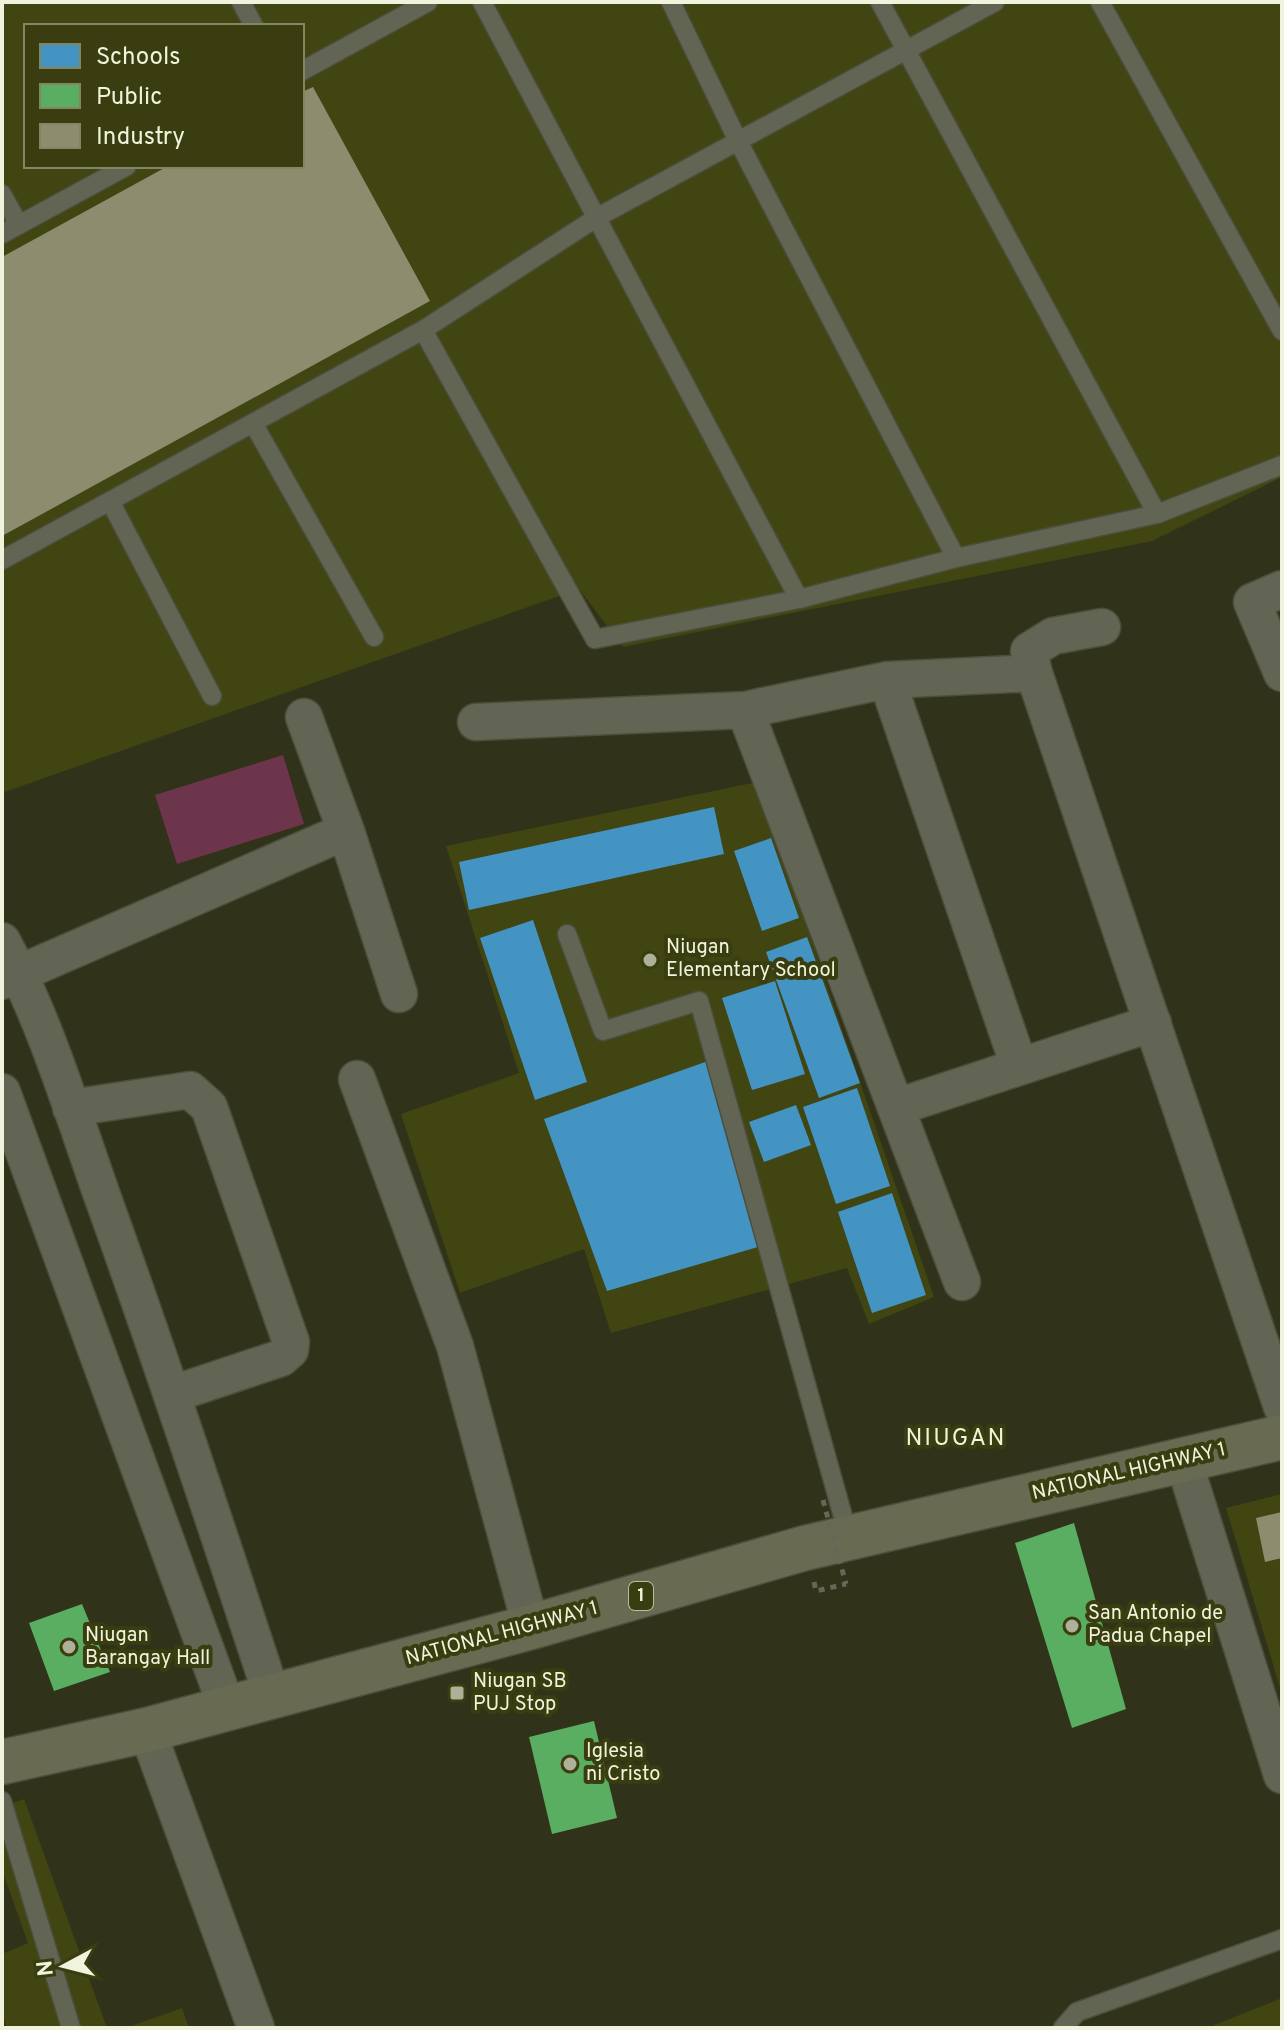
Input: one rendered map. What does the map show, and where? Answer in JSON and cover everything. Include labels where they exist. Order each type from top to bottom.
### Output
[{"type":"highway","name":"NATIONAL HIGHWAY 1","points":[[2,1762],[147,1730],[531,1627],[805,1548],[1282,1437]]},
{"type":"street","points":[[1282,589],[1252,602],[1282,673]]},
{"type":"street","points":[[1102,627],[1053,636],[1029,651],[1034,673],[1282,1407]]},
{"type":"street","points":[[476,722],[745,710],[887,680],[1034,673]]},
{"type":"street","points":[[887,680],[1019,1066]]},
{"type":"street","points":[[745,710],[962,1282]]},
{"type":"street","points":[[304,717],[346,831],[399,994]]},
{"type":"street","points":[[272,1696],[173,1394],[71,1108],[8,965],[346,831]]},
{"type":"street","points":[[897,1107],[1153,1023]]},
{"type":"street","points":[[357,1079],[455,1346],[531,1627]]},
{"type":"street","points":[[71,1108],[190,1090],[209,1107],[291,1342],[290,1350],[281,1358],[173,1394]]},
{"type":"street","points":[[2,1092],[227,1708]]},
{"type":"street","points":[[1183,1459],[1282,1775]]},
{"type":"street","points":[[147,1730],[256,2028]]},
{"type":"lane","points":[[241,2],[253,24]]},
{"type":"lane","points":[[304,70],[428,2]]},
{"type":"lane","points":[[482,2],[799,599]]},
{"type":"lane","points":[[671,2],[738,141],[956,558]]},
{"type":"lane","points":[[880,2],[1157,514]]},
{"type":"lane","points":[[2,560],[423,330],[596,218],[995,2]]},
{"type":"lane","points":[[1100,2],[1282,331]]},
{"type":"lane","points":[[2,234],[123,168]]},
{"type":"lane","points":[[2,194],[19,225]]},
{"type":"lane","points":[[423,330],[595,639],[799,599],[956,558],[1157,514],[1282,465]]},
{"type":"lane","points":[[253,423],[374,637]]},
{"type":"lane","points":[[110,501],[212,696]]},
{"type":"lane","points":[[567,934],[603,1031],[699,1001],[849,1538]]},
{"type":"lane","points":[[2,1801],[71,2028]]},
{"type":"lane","points":[[1063,2028],[1077,2012],[1282,1939]]},
{"type":"path","points":[[816,1591],[846,1584],[823,1500]]},
{"type":"shaded area","points":[[2,2],[1282,2],[1282,477],[1152,541],[623,647],[579,589],[2,793]]},
{"type":"shaded area","points":[[283,755],[304,824],[177,864],[155,795]]},
{"type":"shaded area","name":"Niugan Elementary School","points":[[757,782],[934,1297],[869,1324],[847,1268],[611,1333],[584,1249],[460,1293],[401,1114],[519,1073],[446,846]]},
{"type":"shaded area","points":[[1282,1494],[1282,1694],[1226,1508]]},
{"type":"shaded area","points":[[24,1799],[107,2028],[7,2028],[2,2013],[2,1954],[28,1943],[2,1870],[2,1807]]},
{"type":"shaded area","points":[[1282,1998],[1282,2028],[1207,2028]]},
{"type":"shaded area","points":[[182,2008],[189,2028],[126,2028]]},
{"type":"building: Schools","points":[[714,807],[724,854],[469,910],[459,862]]},
{"type":"building: Schools","points":[[771,838],[799,918],[762,931],[734,851]]},
{"type":"building: Schools","points":[[533,920],[587,1082],[535,1100],[480,938]]},
{"type":"building: Schools","points":[[807,937],[860,1083],[819,1098],[766,952]]},
{"type":"building: Schools","points":[[775,981],[805,1074],[752,1090],[722,998]]},
{"type":"building: Schools","points":[[708,1061],[765,1245],[607,1291],[544,1119]]},
{"type":"building: Schools","points":[[857,1088],[890,1186],[836,1204],[803,1107]]},
{"type":"building: Schools","points":[[796,1105],[811,1145],[764,1162],[749,1122]]},
{"type":"building: Schools","points":[[892,1193],[926,1295],[872,1313],[838,1212]]},
{"type":"building: Public","name":"San Antonio de Padua Chapel","points":[[1074,1523],[1126,1709],[1072,1728],[1015,1543]]},
{"type":"building: Public","name":"Niugan Barangay Hall","points":[[82,1604],[110,1672],[54,1691],[29,1623]]},
{"type":"building: Public","points":[[594,1721],[617,1818],[552,1834],[529,1737]]},
{"type":"building: Industry","points":[[313,87],[430,301],[2,536],[2,257],[164,168],[304,168],[304,91]]},
{"type":"building: Industry","points":[[1282,1512],[1282,1558],[1265,1562],[1256,1518]]},
{"type":"place","name":"Niugan Elementary School","points":[[650,960]]},
{"type":"place","name":"San Antonio de Padua Chapel","points":[[1072,1626]]},
{"type":"place","name":"Niugan Barangay Hall","points":[[69,1647]]},
{"type":"place","name":"Niugan SB PUJ Stop","points":[[457,1693]]},
{"type":"place","name":"Iglesia ni Cristo","points":[[570,1764]]},
{"type":"district","name":"NIUGAN","points":[[956,1439]]}]
